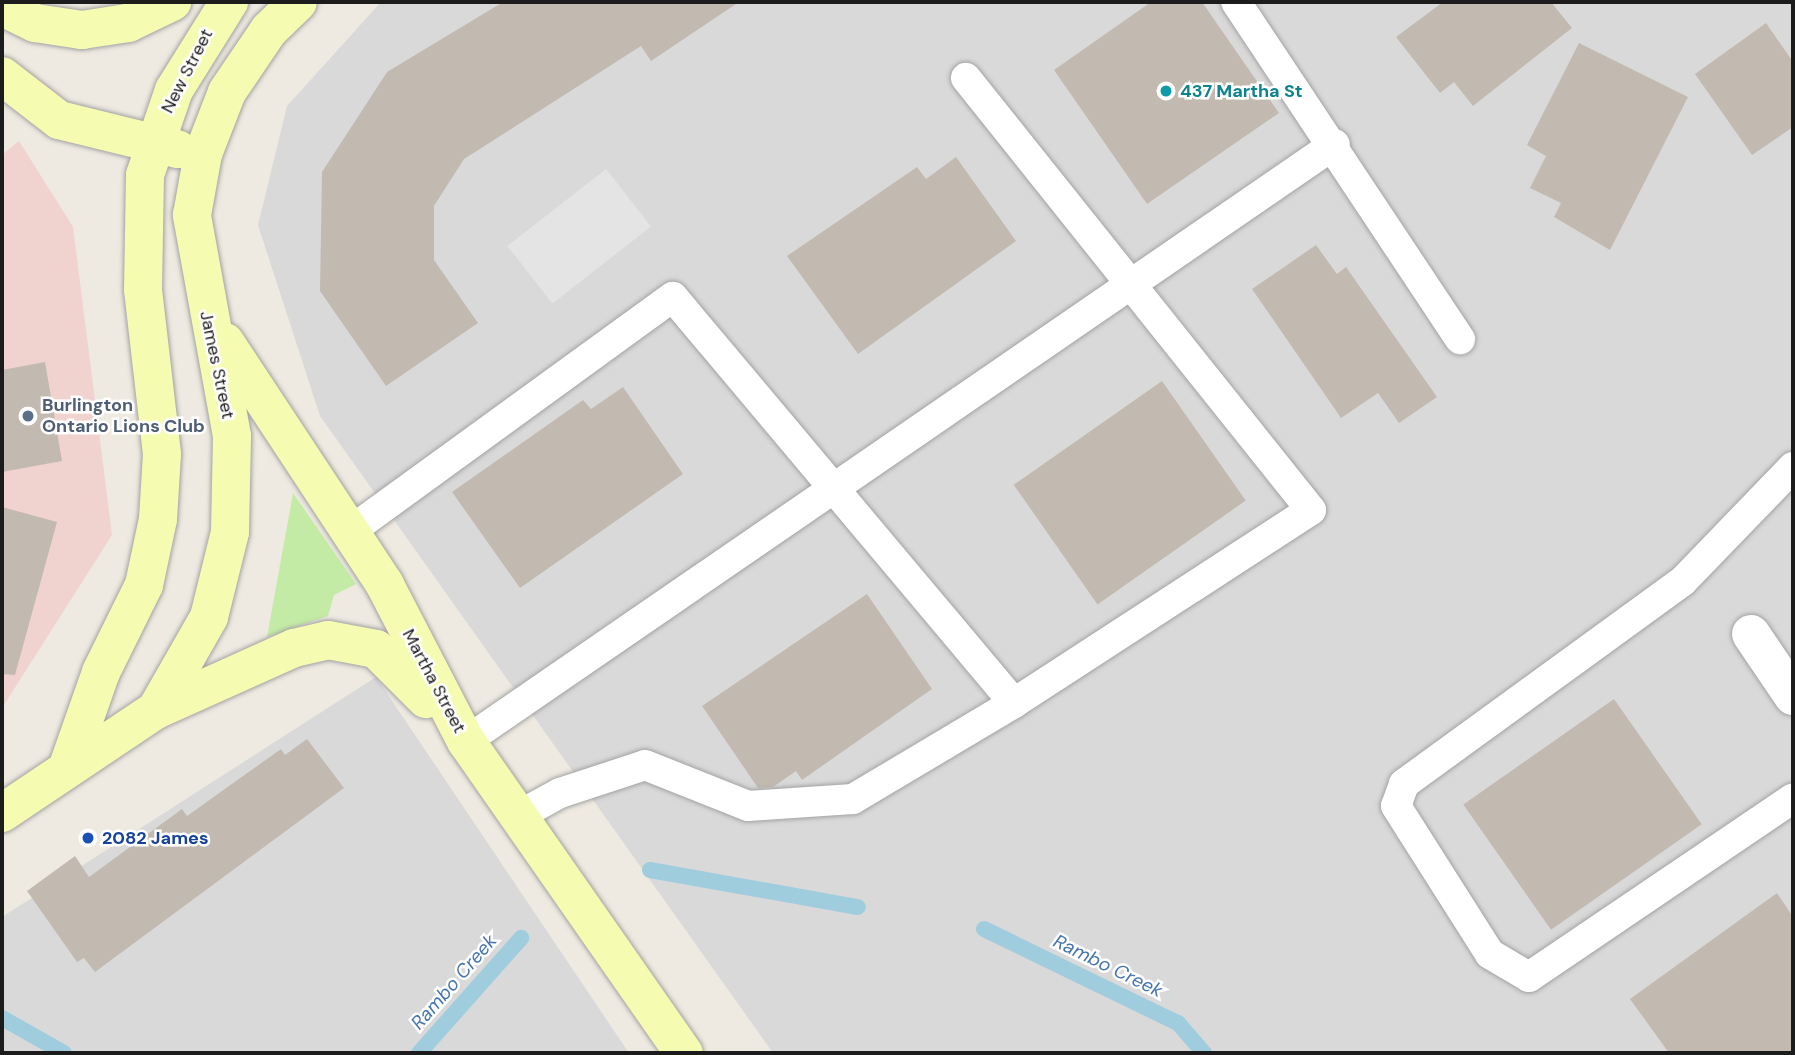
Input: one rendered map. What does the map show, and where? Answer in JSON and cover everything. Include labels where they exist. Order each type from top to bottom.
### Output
[{"type":"main road","points":[[2,7],[35,23],[82,30],[128,23],[172,2]]},
{"type":"main road","name":"New Street","points":[[153,144],[174,90],[229,2]]},
{"type":"main road","points":[[2,76],[59,120],[203,154],[239,72],[298,2]]},
{"type":"main road","points":[[69,763],[101,672],[144,586],[158,519],[162,454],[142,210],[153,144]]},
{"type":"main road","name":"James Street","points":[[2,813],[69,763],[156,710],[209,617],[230,532],[232,436],[202,297],[192,215],[203,154]]},
{"type":"main road","name":"Martha Street","points":[[202,297],[250,383],[385,585],[466,741],[684,1053]]},
{"type":"main road","points":[[156,710],[294,648],[347,640],[388,658],[466,741]]},
{"type":"street","points":[[1751,634],[1793,696]]},
{"type":"lane","points":[[1236,2],[1335,144],[1460,340]]},
{"type":"lane","points":[[518,816],[560,793],[645,765],[748,806],[853,799],[1014,703],[1311,510],[966,78]]},
{"type":"lane","points":[[466,741],[1335,144]]},
{"type":"lane","points":[[349,532],[673,297],[830,490],[1014,703]]},
{"type":"lane","points":[[1793,467],[1683,581],[1404,784],[1396,806],[1490,954],[1529,977],[1793,798]]},
{"type":"shaded area","points":[[381,2],[1793,2],[1793,1053],[773,1053],[320,416],[258,225],[287,106]]},
{"type":"shaded area","points":[[19,141],[73,227],[112,535],[2,708],[2,155]]},
{"type":"shaded area","points":[[606,169],[651,227],[552,303],[507,246]]},
{"type":"shaded area","points":[[376,677],[629,1053],[2,1053],[2,917]]},
{"type":"green space","points":[[293,493],[356,584],[334,595],[328,616],[267,637]]},
{"type":"building","points":[[503,2],[739,2],[651,61],[641,46],[464,159],[434,206],[434,260],[478,323],[386,386],[320,291],[322,172],[387,72]]},
{"type":"building","name":"437 Martha St","points":[[1151,2],[1202,2],[1279,113],[1147,204],[1054,70]]},
{"type":"building","points":[[1443,2],[1551,2],[1572,28],[1473,106],[1454,82],[1440,93],[1396,37]]},
{"type":"building","points":[[1766,23],[1793,62],[1793,127],[1752,155],[1695,74]]},
{"type":"building","points":[[1579,43],[1688,97],[1610,250],[1554,217],[1561,203],[1530,188],[1546,156],[1527,145]]},
{"type":"building","points":[[956,157],[1016,241],[858,354],[787,256],[917,167],[926,179]]},
{"type":"building","points":[[1316,245],[1337,274],[1346,267],[1437,397],[1399,423],[1378,393],[1341,418],[1252,289]]},
{"type":"building","name":"Burlington Ontario Lions Club","points":[[45,362],[62,461],[2,472],[2,370]]},
{"type":"building","points":[[1162,381],[1246,501],[1097,604],[1014,485]]},
{"type":"building","points":[[623,387],[683,474],[520,588],[452,492],[583,400],[591,409]]},
{"type":"building","points":[[2,507],[57,522],[15,675],[2,674]]},
{"type":"building","points":[[867,594],[932,689],[802,780],[796,771],[773,787],[758,788],[702,706]]},
{"type":"building","points":[[1614,699],[1702,824],[1551,930],[1463,805]]},
{"type":"building","points":[[307,739],[344,788],[95,972],[84,958],[77,962],[27,891],[75,856],[89,877],[182,809],[187,816],[281,749],[285,755]]},
{"type":"building","points":[[1777,893],[1793,917],[1793,1053],[1669,1053],[1630,999]]},
{"type":"waterway","name":"Rambo Creek","points":[[650,870],[858,907]]},
{"type":"waterway","name":"Rambo Creek","points":[[984,929],[1178,1023],[1204,1053]]},
{"type":"waterway","name":"Rambo Creek","points":[[419,1053],[521,938]]},
{"type":"waterway","name":"Rambo Creek","points":[[2,1018],[64,1053]]},
{"type":"place","name":"437 Martha St","points":[[1166,91]]},
{"type":"place","name":"Burlington Ontario Lions Club","points":[[28,416]]},
{"type":"place","name":"2082 James","points":[[88,838]]}]
